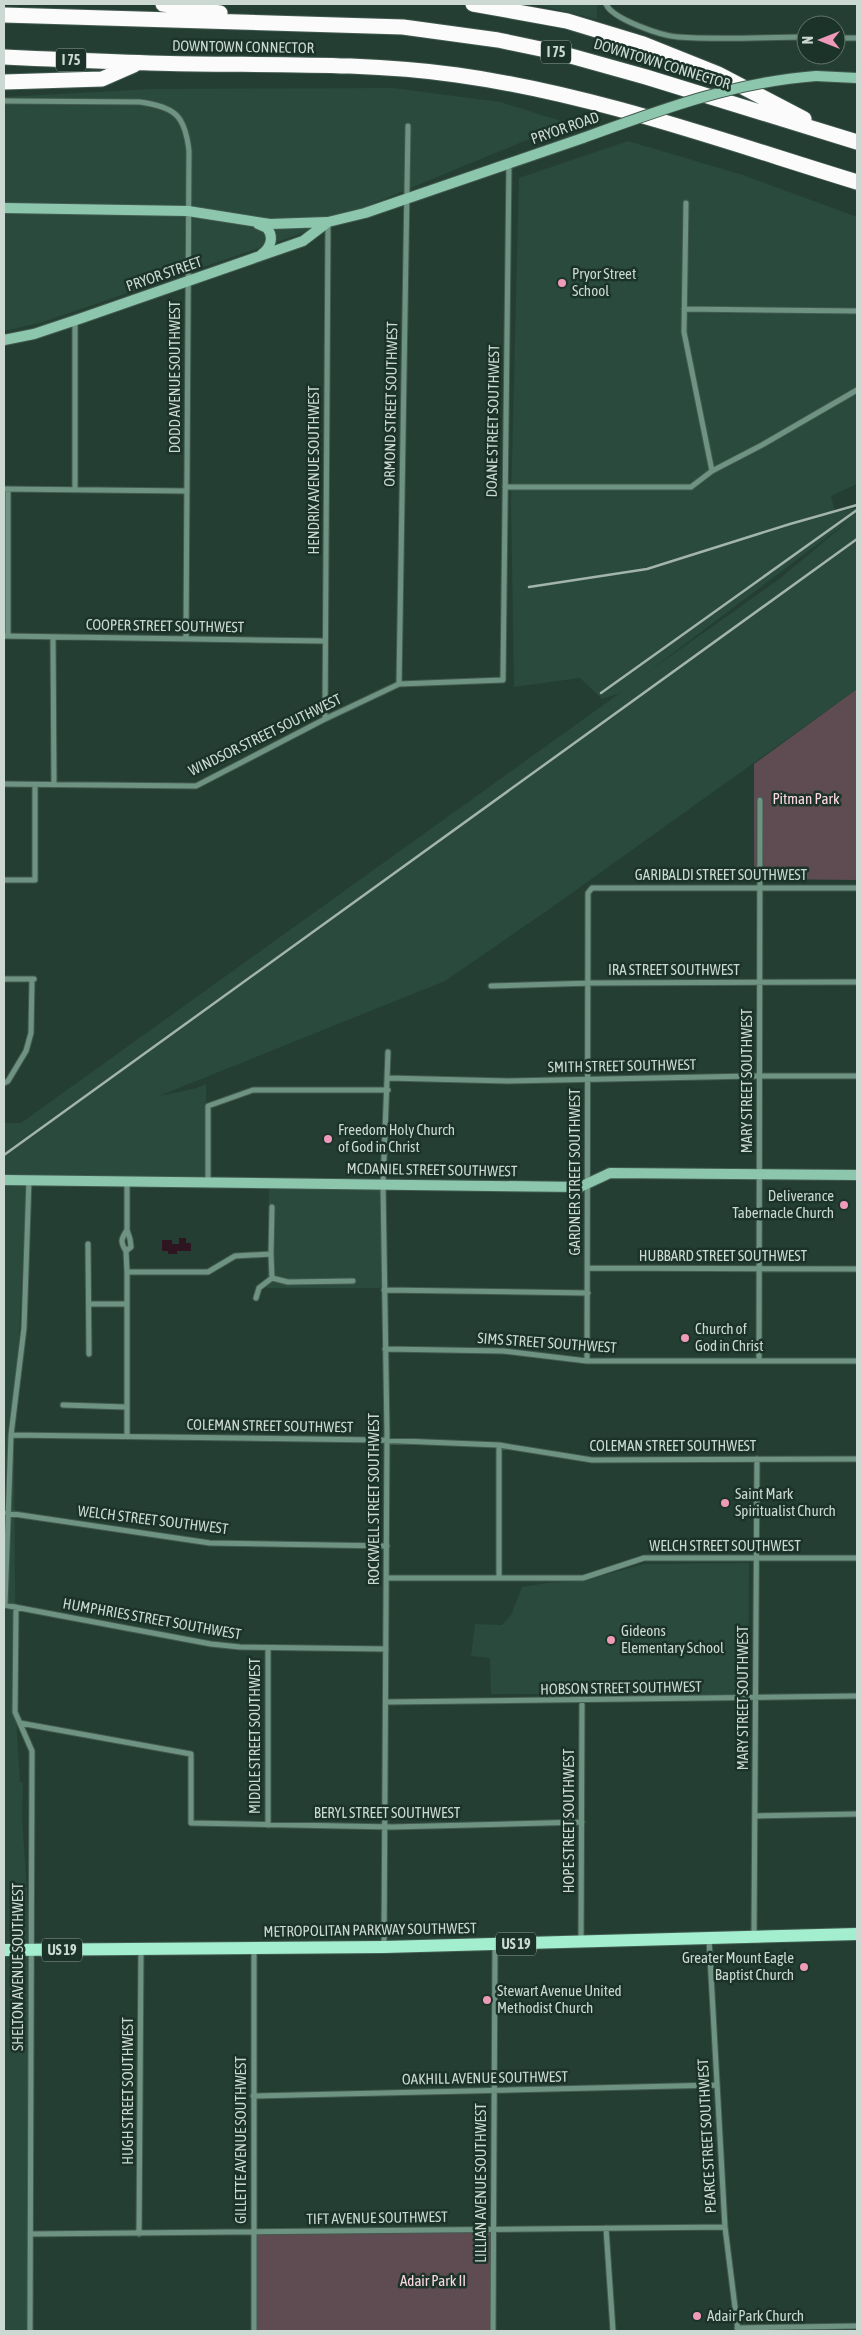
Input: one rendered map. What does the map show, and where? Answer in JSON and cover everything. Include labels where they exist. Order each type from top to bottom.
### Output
[{"type":"highway","points":[[164,4],[268,22]]},
{"type":"highway","points":[[473,4],[567,21],[643,44],[734,81],[834,135]]},
{"type":"highway","name":"DOWNTOWN CONNECTOR","points":[[4,15],[403,27],[473,36],[590,61],[857,142]]},
{"type":"highway","name":"DOWNTOWN CONNECTOR","points":[[4,57],[139,63],[385,68],[493,81],[578,99],[857,182]]},
{"type":"highway","points":[[4,82],[102,79],[139,63]]},
{"type":"main road","name":"PRYOR ROAD","points":[[328,222],[365,213],[720,91],[788,78],[816,76],[857,78]]},
{"type":"main road","points":[[4,208],[188,211],[270,224],[328,222]]},
{"type":"main road","points":[[255,222],[267,228],[271,236],[270,245],[257,257]]},
{"type":"main road","name":"PRYOR STREET","points":[[4,340],[34,334],[303,241],[328,222]]},
{"type":"main road","name":"MCDANIEL STREET SOUTHWEST","points":[[4,1180],[580,1187],[610,1173],[857,1175]]},
{"type":"main road","name":"METROPOLITAN PARKWAY SOUTHWEST","points":[[4,1950],[384,1947],[857,1934]]},
{"type":"street","points":[[606,4],[614,13],[646,28],[676,37],[796,38]]},
{"type":"street","name":"DODD AVENUE SOUTHWEST","points":[[4,101],[140,102],[161,105],[175,113],[183,122],[188,136],[186,638]]},
{"type":"street","name":"ORMOND STREET SOUTHWEST","points":[[399,684],[408,126]]},
{"type":"street","name":"DOANE STREET SOUTHWEST","points":[[503,680],[509,163]]},
{"type":"street","points":[[686,203],[684,332],[712,471]]},
{"type":"street","name":"HENDRIX AVENUE SOUTHWEST","points":[[325,719],[328,222]]},
{"type":"street","points":[[684,309],[857,311]]},
{"type":"street","points":[[74,490],[75,320]]},
{"type":"street","points":[[505,487],[691,487],[712,471],[762,445],[857,390]]},
{"type":"street","points":[[6,636],[6,489],[187,491]]},
{"type":"street","name":"COOPER STREET SOUTHWEST","points":[[6,636],[325,641]]},
{"type":"street","points":[[53,637],[54,785]]},
{"type":"street","name":"WINDSOR STREET SOUTHWEST","points":[[4,784],[196,786],[325,719],[399,684],[503,680]]},
{"type":"street","points":[[4,880],[35,880],[35,785]]},
{"type":"street","name":"MARY STREET SOUTHWEST","points":[[759,1361],[760,800]]},
{"type":"street","name":"GARIBALDI STREET SOUTHWEST","points":[[588,893],[592,888],[857,888]]},
{"type":"street","name":"GARDNER STREET SOUTHWEST","points":[[587,1361],[588,893]]},
{"type":"street","points":[[4,979],[33,979],[31,1033],[26,1051],[6,1082]]},
{"type":"street","name":"IRA STREET SOUTHWEST","points":[[491,986],[587,983],[857,982]]},
{"type":"street","name":"ROCKWELL STREET SOUTHWEST","points":[[384,1947],[387,1440],[383,1184],[388,1052]]},
{"type":"street","name":"SMITH STREET SOUTHWEST","points":[[387,1078],[508,1081],[857,1076]]},
{"type":"street","points":[[208,1182],[208,1106],[253,1090],[388,1090]]},
{"type":"street","points":[[4,1605],[11,1435],[24,1328],[29,1179]]},
{"type":"street","points":[[127,1181],[126,1230],[130,1239],[130,1247],[126,1251],[127,1436]]},
{"type":"street","points":[[272,1208],[272,1278]]},
{"type":"street","points":[[88,1244],[89,1354]]},
{"type":"street","points":[[126,1272],[208,1272],[236,1256],[272,1254]]},
{"type":"street","name":"HUBBARD STREET SOUTHWEST","points":[[588,1268],[857,1269]]},
{"type":"street","points":[[272,1278],[288,1282],[353,1281]]},
{"type":"street","points":[[256,1298],[259,1288],[272,1278]]},
{"type":"street","points":[[384,1290],[588,1293]]},
{"type":"street","points":[[90,1304],[127,1304]]},
{"type":"street","name":"SIMS STREET SOUTHWEST","points":[[385,1349],[503,1350],[587,1361],[857,1361]]},
{"type":"street","points":[[63,1405],[126,1407]]},
{"type":"street","name":"COLEMAN STREET SOUTHWEST","points":[[11,1435],[387,1440],[499,1445],[592,1460],[857,1459]]},
{"type":"street","points":[[499,1445],[499,1577]]},
{"type":"street","name":"MARY STREET SOUTHWEST","points":[[754,1937],[757,1459]]},
{"type":"street","name":"WELCH STREET SOUTHWEST","points":[[7,1513],[210,1543],[387,1546]]},
{"type":"street","name":"WELCH STREET SOUTHWEST","points":[[387,1578],[583,1578],[644,1558],[857,1558]]},
{"type":"street","name":"HUMPHRIES STREET SOUTHWEST","points":[[4,1605],[212,1644],[268,1648],[386,1649]]},
{"type":"street","name":"SHELTON AVENUE SOUTHWEST","points":[[16,1607],[15,1712],[32,1751],[30,2331]]},
{"type":"street","name":"MIDDLE STREET SOUTHWEST","points":[[268,1648],[268,1825]]},
{"type":"street","name":"HOBSON STREET SOUTHWEST","points":[[386,1702],[755,1699],[857,1696]]},
{"type":"street","name":"HOPE STREET SOUTHWEST","points":[[582,1700],[582,1942]]},
{"type":"street","name":"BERYL STREET SOUTHWEST","points":[[20,1723],[191,1754],[191,1823],[385,1827],[582,1822]]},
{"type":"street","points":[[755,1816],[857,1814]]},
{"type":"street","name":"PEARCE STREET SOUTHWEST","points":[[709,1938],[725,2227],[738,2330]]},
{"type":"street","name":"LILLIAN AVENUE SOUTHWEST","points":[[493,2331],[495,1944]]},
{"type":"street","name":"GILLETTE AVENUE SOUTHWEST","points":[[254,1948],[254,2331]]},
{"type":"street","name":"HUGH STREET SOUTHWEST","points":[[139,2234],[141,1949]]},
{"type":"street","name":"OAKHILL AVENUE SOUTHWEST","points":[[253,2096],[717,2085]]},
{"type":"street","name":"TIFT AVENUE SOUTHWEST","points":[[30,2234],[725,2227]]},
{"type":"street","points":[[606,2228],[613,2331]]},
{"type":"street","points":[[738,2330],[857,2326]]},
{"type":"shaded area","points":[[536,4],[597,4],[597,19],[558,10]]},
{"type":"shaded area","points":[[393,88],[500,102],[568,123],[297,235],[40,323],[4,331],[4,97],[152,89]]},
{"type":"shaded area","points":[[628,141],[743,175],[857,217],[857,484],[831,496],[835,512],[857,508],[857,689],[551,908],[445,981],[159,1096],[194,1089],[206,1084],[207,1186],[33,1181],[23,1254],[14,1438],[16,1716],[20,1782],[23,1783],[22,1818],[31,1948],[31,2331],[4,2331],[4,1123],[21,1123],[620,693],[602,699],[580,678],[514,687],[511,501],[519,178]],"holes":[[[851,519],[778,580],[648,672]]]},
{"type":"shaded area","points":[[269,1186],[386,1186],[386,1288],[267,1288]]},
{"type":"shaded area","points":[[179,1238],[186,1238],[186,1243],[191,1243],[191,1251],[177,1251],[177,1254],[168,1254],[168,1251],[162,1251],[162,1240],[172,1240],[172,1244],[179,1244]]},
{"type":"shaded area","name":"Gideons Elementary School","points":[[749,1563],[748,1695],[491,1694],[490,1658],[471,1656],[475,1624],[502,1625],[511,1615],[522,1587],[546,1583],[583,1581],[644,1564]]},
{"type":"green space","name":"Pitman Park","points":[[857,689],[857,880],[754,879],[754,764]]},
{"type":"green space","name":"Adair Park II","points":[[494,2229],[493,2331],[254,2331],[254,2232]]},
{"type":"railway","points":[[529,587],[647,569],[857,505]]},
{"type":"railway","points":[[601,693],[857,510]]},
{"type":"railway","points":[[4,1155],[857,539]]},
{"type":"place","name":"Pryor Street School","points":[[562,283]]},
{"type":"place","name":"Freedom Holy Church of God in Christ","points":[[328,1139]]},
{"type":"place","name":"Deliverance Tabernacle Church","points":[[844,1205]]},
{"type":"place","name":"Church of God in Christ","points":[[685,1338]]},
{"type":"place","name":"Saint Mark Spiritualist Church","points":[[725,1503]]},
{"type":"place","name":"Gideons Elementary School","points":[[611,1640]]},
{"type":"place","name":"Greater Mount Eagle Baptist Church","points":[[804,1967]]},
{"type":"place","name":"Stewart Avenue United Methodist Church","points":[[487,2000]]},
{"type":"place","name":"Adair Park Church","points":[[697,2316]]}]
